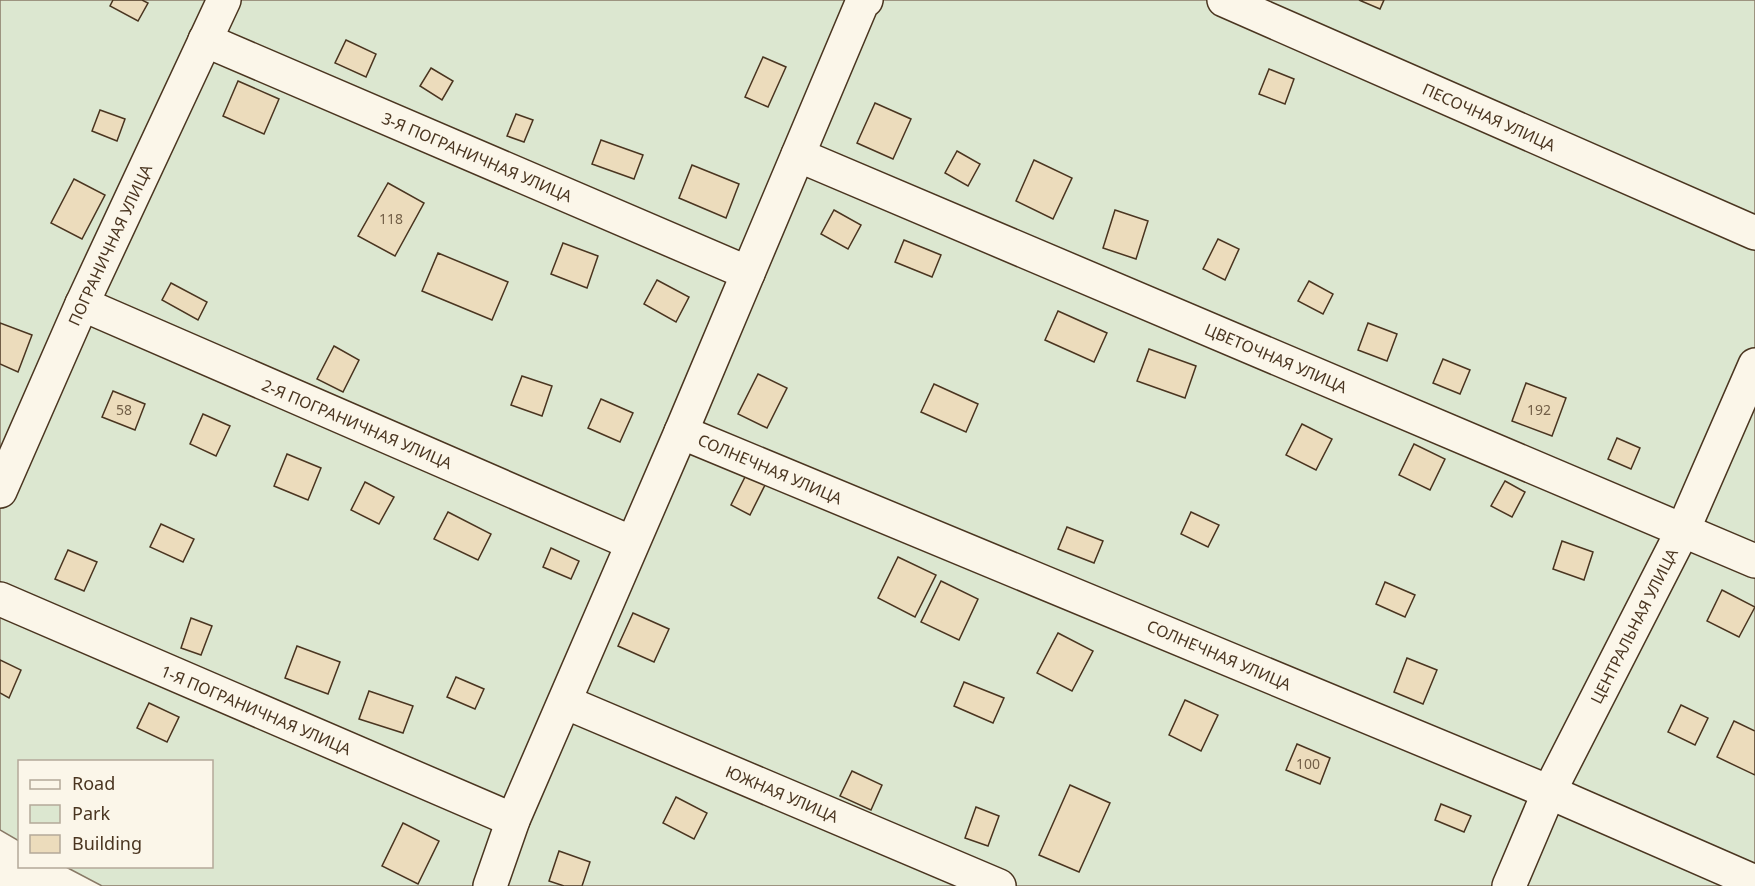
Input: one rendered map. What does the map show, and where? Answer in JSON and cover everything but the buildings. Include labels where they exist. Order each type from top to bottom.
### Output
[{"type":"lane","name":"ПОГРАНИЧНАЯ УЛИЦА","points":[[0,491],[82,304],[224,0]]},
{"type":"lane","name":"ПЕСОЧНАЯ УЛИЦА","points":[[1224,0],[1755,233]]},
{"type":"lane","points":[[490,886],[513,820],[681,432],[861,1]]},
{"type":"lane","name":"3-Я ПОГРАНИЧНАЯ УЛИЦА","points":[[205,40],[748,273]]},
{"type":"lane","name":"ЦВЕТОЧНАЯ УЛИЦА","points":[[798,155],[1755,561]]},
{"type":"lane","name":"2-Я ПОГРАНИЧНАЯ УЛИЦА","points":[[82,304],[632,543]]},
{"type":"lane","name":"ЦЕНТРАЛЬНАЯ УЛИЦА","points":[[1509,886],[1550,792],[1683,530],[1755,364]]},
{"type":"lane","name":"СОЛНЕЧНАЯ УЛИЦА","points":[[681,432],[1550,792],[1755,882]]},
{"type":"lane","name":"1-Я ПОГРАНИЧНАЯ УЛИЦА","points":[[0,599],[513,820]]},
{"type":"lane","name":"ЮЖНАЯ УЛИЦА","points":[[565,702],[999,886]]},
{"type":"green space","points":[[0,0],[1755,0],[1755,886],[102,886],[68,868],[213,868],[213,760],[18,760],[18,840],[0,830]]}]
